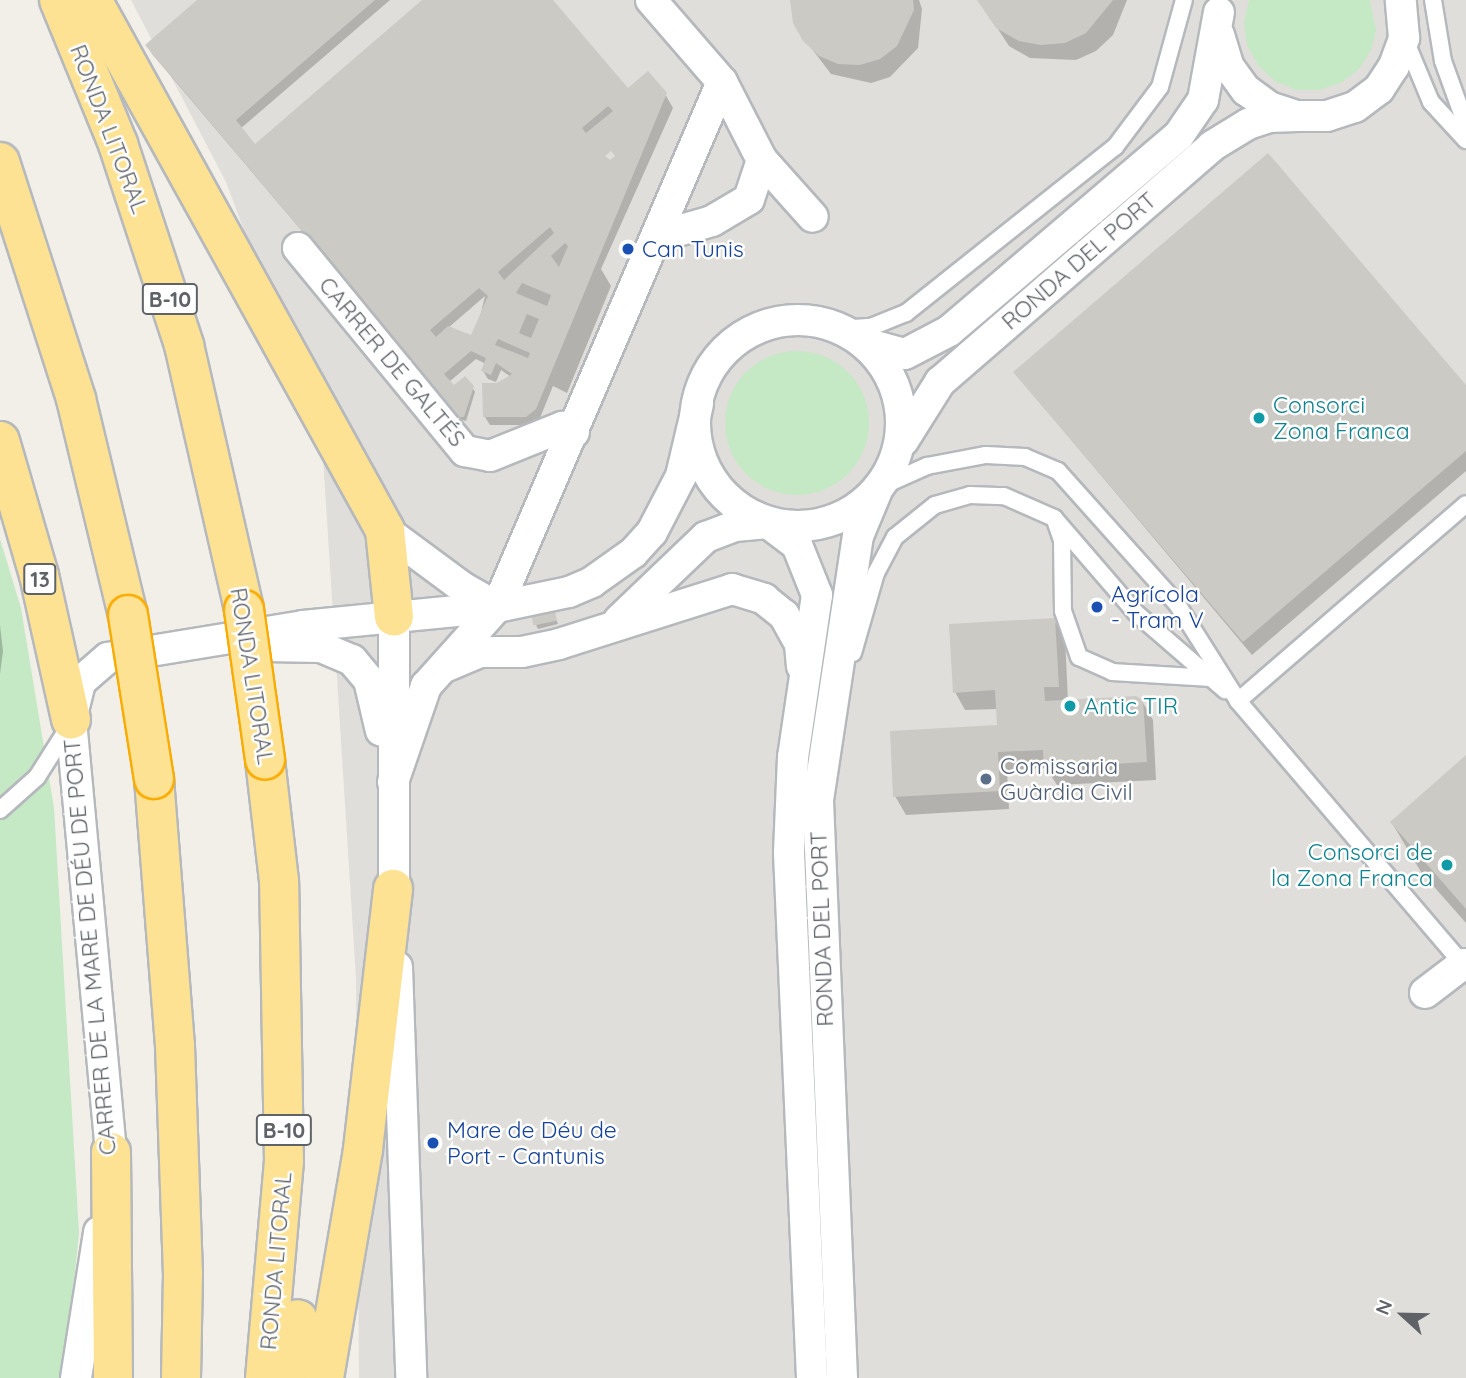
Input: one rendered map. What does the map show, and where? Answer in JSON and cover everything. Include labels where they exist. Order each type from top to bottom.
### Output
[{"type":"highway","name":"RONDA LITORAL","points":[[59,0],[118,144],[184,345],[244,610],[265,760],[278,881],[284,1161],[279,1253],[265,1378]]},
{"type":"highway","points":[[92,0],[385,530],[394,617]]},
{"type":"highway","points":[[0,162],[76,399],[128,615],[154,779],[178,1116],[183,1274],[181,1378]]},
{"type":"highway","name":"13","points":[[0,441],[39,575],[71,719]]},
{"type":"highway","points":[[278,881],[299,1023],[303,1093],[303,1228],[292,1378]]},
{"type":"highway","points":[[324,1378],[363,1149],[393,889]]},
{"type":"highway","points":[[158,1378],[178,1116]]},
{"type":"highway","points":[[111,1152],[113,1378]]},
{"type":"street","points":[[651,0],[722,82],[762,160],[813,217]]},
{"type":"street","points":[[1401,0],[1404,37]]},
{"type":"street","points":[[1221,6],[1219,40],[1229,67],[1246,90],[1269,107],[1297,116]]},
{"type":"street","name":"RONDA DEL PORT","points":[[851,335],[894,355],[905,354],[949,331],[1178,135],[1203,100],[1221,6]]},
{"type":"street","name":"RONDA DEL PORT","points":[[896,454],[919,408],[940,382],[1212,146],[1248,124],[1269,117],[1327,116],[1355,107],[1378,89],[1394,66],[1404,37]]},
{"type":"street","points":[[393,782],[417,701],[438,672],[497,607],[722,82]]},
{"type":"street","points":[[657,237],[712,220],[749,199],[762,160]]},
{"type":"street","name":"CARRER DE GALTÉS","points":[[298,248],[465,452],[490,456],[562,427],[574,432]]},
{"type":"street","points":[[606,631],[706,537],[735,526],[768,523],[801,527],[821,524],[842,516],[878,488],[896,454],[900,412],[894,384],[851,335],[804,320],[751,330],[722,352],[698,404],[697,448],[712,481],[734,505],[768,523]]},
{"type":"street","name":"CARRER DE LA MARE DE DÉU DE PORT","points":[[76,1378],[111,1152],[71,719],[76,690],[93,667],[108,658],[303,626],[497,607],[569,592],[592,582],[633,553],[652,532],[669,503],[698,404]]},
{"type":"street","name":"RONDA DEL PORT","points":[[842,1378],[817,840],[821,756],[858,536],[878,488]]},
{"type":"street","name":"RONDA DEL PORT","points":[[768,523],[797,545],[814,581],[816,614],[793,757],[789,853],[812,1378]]},
{"type":"street","points":[[385,530],[462,587],[497,607]]},
{"type":"street","points":[[438,672],[480,652],[537,650],[606,631],[710,593],[748,591],[775,606],[794,629],[804,684]]},
{"type":"street","name":"CARRER DE LA MARE DE DÉU DE PORT","points":[[394,617],[393,889],[411,1378]]},
{"type":"street","name":"CARRER DE LA MARE DE DÉU DE PORT","points":[[194,645],[320,647],[352,660],[373,693],[393,782]]},
{"type":"street","points":[[1425,993],[1464,966]]},
{"type":"lane","points":[[851,335],[906,313],[1115,147],[1160,87],[1184,0]]},
{"type":"lane","points":[[1433,0],[1443,61],[1466,125]]},
{"type":"lane","points":[[1404,37],[1431,102],[1466,140]]},
{"type":"lane","points":[[878,488],[927,466],[986,455],[1025,457],[1058,471],[1177,604],[1238,701],[1464,966]]},
{"type":"lane","points":[[821,756],[876,573],[908,523],[944,501],[988,495],[1021,501],[1054,518],[1136,612],[1238,701]]},
{"type":"lane","points":[[1238,701],[1466,504]]},
{"type":"lane","points":[[1054,518],[1062,540],[1065,621],[1079,657],[1112,672],[1211,678]]},
{"type":"lane","points":[[0,810],[37,777],[63,739],[71,719]]},
{"type":"shaded area","points":[[131,0],[1466,0],[1466,1378],[359,1378],[356,978],[322,441],[226,182]]},
{"type":"green space","points":[[1249,0],[1370,0],[1376,30],[1371,50],[1359,69],[1341,83],[1319,90],[1296,90],[1275,81],[1258,65],[1247,45],[1244,23]]},
{"type":"green space","points":[[797,351],[824,357],[848,372],[863,396],[869,423],[863,450],[848,474],[824,489],[797,495],[770,489],[746,474],[731,450],[725,423],[731,396],[746,372],[770,357]]},
{"type":"green space","points":[[0,539],[21,608],[54,808],[79,1233],[64,1378],[0,1378]]},
{"type":"building","points":[[197,0],[375,0],[236,120],[255,144],[422,0],[553,0],[628,88],[648,71],[667,93],[536,409],[526,417],[483,417],[482,383],[497,383],[512,374],[496,363],[491,375],[481,371],[486,358],[471,351],[444,374],[454,385],[465,376],[474,386],[464,417],[459,417],[145,45]],"holes":[[[608,106],[613,111],[586,133],[582,128]],[[611,151],[615,156],[610,160],[605,156]],[[550,227],[554,233],[504,280],[498,272]],[[565,243],[568,246],[559,267],[551,256]],[[522,283],[551,295],[547,306],[516,293]],[[479,288],[488,296],[471,335],[448,326],[436,337],[430,330]],[[527,314],[539,319],[531,338],[519,333]],[[498,339],[530,353],[528,358],[495,345]]]},
{"type":"building","points":[[790,0],[913,0],[914,10],[897,46],[880,59],[860,65],[838,64],[819,56],[803,41],[793,23]]},
{"type":"building","points":[[977,0],[1113,0],[1086,33],[1065,43],[1041,45],[1019,41],[996,28]]},
{"type":"building","name":"Consorci Zona Franca","points":[[1268,153],[1466,385],[1466,451],[1243,642],[1013,372]]},
{"type":"building","points":[[555,611],[557,621],[533,625],[531,616]]},
{"type":"building","name":"Antic TIR","points":[[1055,618],[1059,687],[1044,687],[1045,701],[1136,696],[1143,700],[1147,762],[1044,768],[1043,750],[998,752],[1000,791],[893,797],[890,731],[997,725],[995,690],[953,693],[949,624]]},
{"type":"building","name":"Consorci de la Zona Franca","points":[[1466,755],[1466,909],[1390,822]]},
{"type":"place","name":"Can Tunis","points":[[628,249]]},
{"type":"place","name":"Consorci Zona Franca","points":[[1259,418]]},
{"type":"place","name":"Agrícola - Tram V","points":[[1097,607]]},
{"type":"place","name":"Antic TIR","points":[[1070,706]]},
{"type":"place","name":"Comissaria Guàrdia Civil","points":[[986,779]]},
{"type":"place","name":"Consorci de la Zona Franca","points":[[1447,865]]},
{"type":"place","name":"Mare de Déu de Port - Cantunis","points":[[433,1143]]}]
